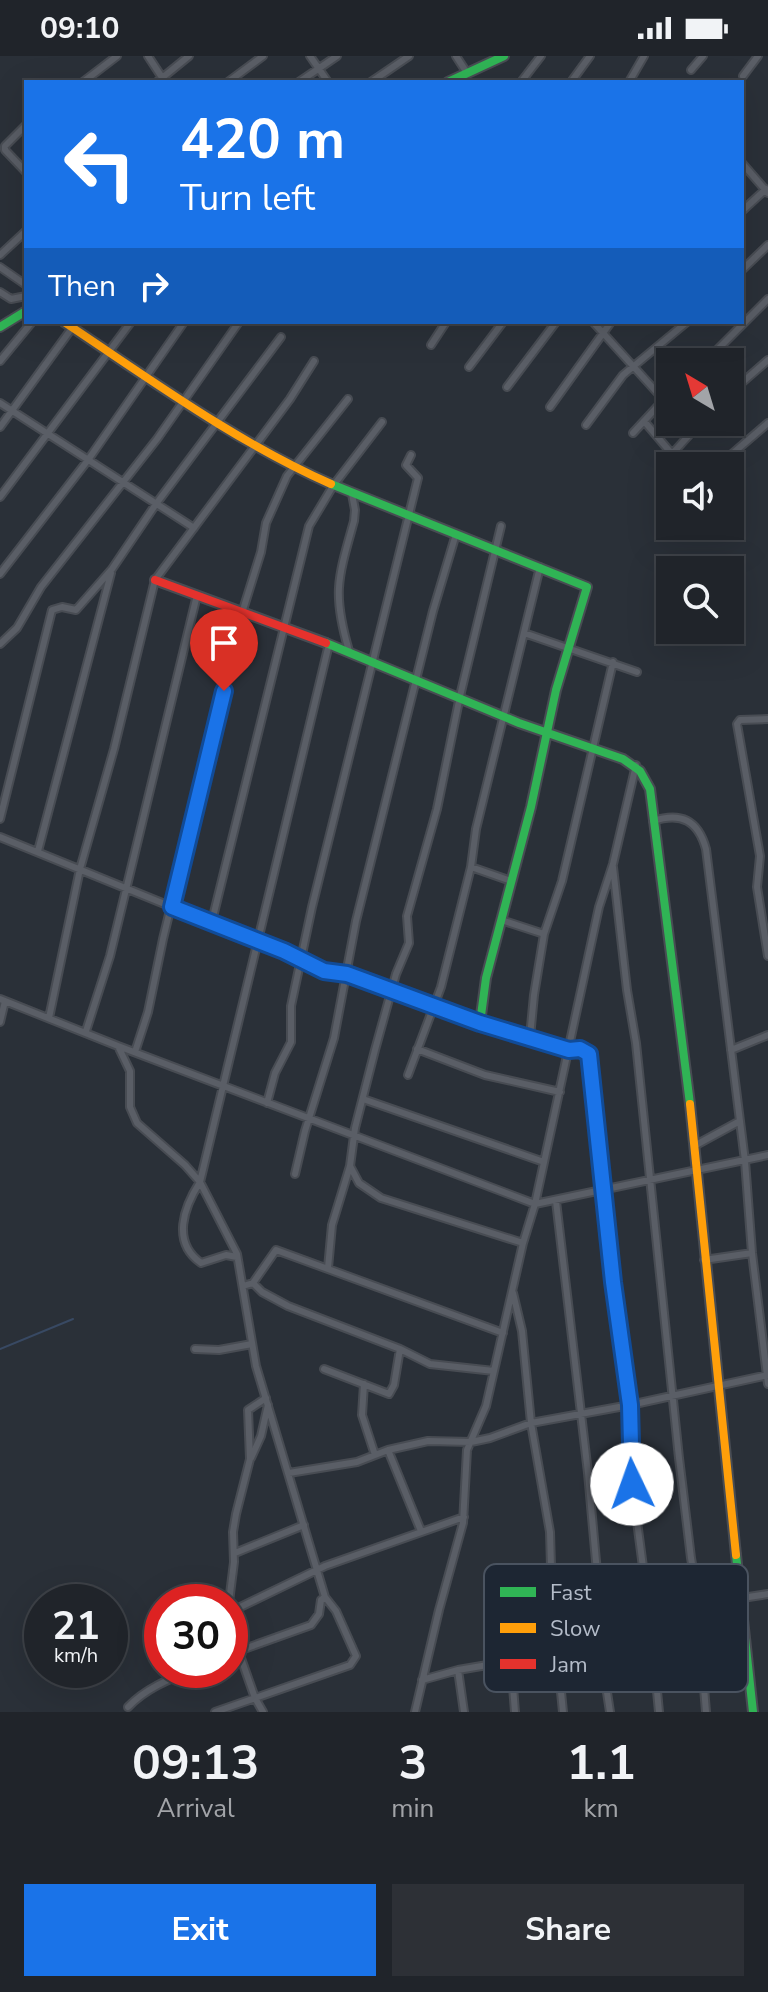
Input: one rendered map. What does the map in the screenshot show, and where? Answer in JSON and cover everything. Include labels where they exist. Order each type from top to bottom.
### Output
[{"type":"street","points":[[86,80],[117,56]]},
{"type":"street","points":[[148,56],[161,80],[189,56]]},
{"type":"street","points":[[231,80],[263,56]]},
{"type":"street","points":[[310,56],[326,80]]},
{"type":"street","points":[[301,80],[316,67],[337,56]]},
{"type":"street","points":[[374,80],[409,56]]},
{"type":"street","points":[[456,56],[467,73]]},
{"type":"street","points":[[452,80],[504,56]]},
{"type":"street","points":[[523,80],[541,56]]},
{"type":"street","points":[[572,80],[590,56]]},
{"type":"street","points":[[630,80],[644,56]]},
{"type":"street","points":[[691,70],[703,56]]},
{"type":"street","points":[[743,76],[758,56]]},
{"type":"street","points":[[24,127],[5,146],[5,150],[24,170]]},
{"type":"street","points":[[744,165],[767,190],[744,209]]},
{"type":"street","points":[[0,255],[24,233]]},
{"type":"street","points":[[744,268],[768,245]]},
{"type":"street","points":[[0,267],[24,284]]},
{"type":"street","points":[[0,292],[11,299],[24,296]]},
{"type":"street","points":[[744,323],[768,299]]},
{"type":"street","points":[[0,327],[24,312]]},
{"type":"street","points":[[0,361],[30,324]]},
{"type":"street","points":[[0,497],[130,324]]},
{"type":"street","points":[[0,574],[88,460],[183,324]]},
{"type":"street","points":[[0,644],[17,628],[41,587],[184,401],[238,324]]},
{"type":"street","points":[[431,345],[445,324]]},
{"type":"street","points":[[469,367],[501,324]]},
{"type":"street","points":[[507,387],[554,324]]},
{"type":"street","points":[[595,324],[656,390]]},
{"type":"street","points":[[550,407],[610,324]]},
{"type":"street","points":[[586,425],[623,375],[685,324]]},
{"type":"street","points":[[719,348],[743,324]]},
{"type":"street","points":[[0,427],[68,325],[294,468],[408,517],[587,587],[568,647],[486,978],[480,1023]]},
{"type":"street","points":[[0,819],[49,615],[56,608],[76,610],[112,569],[156,504],[281,337]]},
{"type":"street","points":[[744,381],[768,360]]},
{"type":"street","points":[[49,1018],[80,869],[114,749],[155,580],[314,361]]},
{"type":"street","points":[[135,1052],[148,1012],[266,523],[282,486],[348,399]]},
{"type":"street","points":[[0,403],[194,528]]},
{"type":"street","points":[[633,433],[656,407]]},
{"type":"street","points":[[644,421],[656,435]]},
{"type":"street","points":[[212,921],[309,526],[333,486],[382,422]]},
{"type":"street","points":[[734,452],[768,423]]},
{"type":"street","points":[[657,436],[672,454],[688,436]]},
{"type":"street","points":[[267,1103],[275,1073],[291,1042],[291,1006],[312,907],[418,478],[406,465],[411,455]]},
{"type":"street","points":[[349,651],[339,619],[336,593],[354,521],[352,494]]},
{"type":"street","points":[[328,1268],[332,1225],[350,1166],[353,1136],[391,992],[409,943],[407,916],[437,809],[460,696],[501,526]]},
{"type":"street","points":[[295,1174],[334,1038],[356,921],[409,718],[416,679],[456,534]]},
{"type":"street","points":[[408,1075],[441,987],[540,567]]},
{"type":"street","points":[[38,851],[112,569]]},
{"type":"street","points":[[155,580],[373,660],[505,718],[636,764],[650,789],[698,1170],[704,1260],[738,1564]]},
{"type":"street","points":[[86,1031],[110,956],[197,595]]},
{"type":"street","points":[[524,633],[637,672]]},
{"type":"street","points":[[237,1257],[226,1255],[205,1264],[197,1260],[188,1248],[182,1227],[193,1193],[200,1182],[225,1086],[329,644]]},
{"type":"street","points":[[530,1037],[544,934],[562,881],[613,662]]},
{"type":"street","points":[[768,719],[740,720],[737,724],[761,862],[757,887],[768,956]]},
{"type":"street","points":[[416,1710],[464,1517],[466,1456],[486,1406],[523,1243],[535,1204],[599,907],[613,864],[636,764]]},
{"type":"street","points":[[653,821],[666,817],[685,820],[700,831],[703,838],[714,902],[745,1161],[752,1253],[768,1384]]},
{"type":"street","points":[[0,837],[212,921],[324,971],[347,974],[480,1023],[589,1054],[613,1282],[630,1405],[633,1491],[643,1564]]},
{"type":"street","points":[[613,864],[693,1564]]},
{"type":"street","points":[[471,867],[511,881]]},
{"type":"street","points":[[759,869],[768,867]]},
{"type":"street","points":[[501,920],[544,934]]},
{"type":"street","points":[[0,1022],[2,1000],[535,1204],[768,1155]]},
{"type":"street","points":[[731,1050],[768,1035]]},
{"type":"street","points":[[118,1046],[130,1071],[130,1107],[137,1123],[200,1182],[237,1257],[252,1344],[267,1402],[325,1597],[336,1611],[356,1658],[350,1665],[215,1712]]},
{"type":"street","points":[[417,1049],[485,1075],[560,1092]]},
{"type":"street","points":[[363,1099],[544,1162]]},
{"type":"street","points":[[694,1146],[740,1121]]},
{"type":"street","points":[[350,1166],[359,1183],[381,1198],[523,1243]]},
{"type":"street","points":[[556,1201],[596,1564]]},
{"type":"street","points":[[243,1286],[253,1283],[276,1250],[503,1333]]},
{"type":"street","points":[[704,1260],[752,1253]]},
{"type":"street","points":[[253,1283],[262,1292],[288,1306],[441,1367],[494,1371]]},
{"type":"street","points":[[512,1290],[522,1331],[531,1423],[550,1532],[551,1564]]},
{"type":"street","points":[[195,1349],[219,1350],[252,1344]]},
{"type":"street","points":[[324,1369],[389,1394],[394,1385],[400,1349]]},
{"type":"street","points":[[289,1473],[357,1462],[388,1450],[428,1441],[471,1442],[531,1423],[768,1375]]},
{"type":"street","points":[[364,1384],[362,1415],[375,1455]]},
{"type":"street","points":[[250,1459],[248,1410],[267,1402]]},
{"type":"street","points":[[231,1584],[236,1514],[250,1459],[261,1436],[267,1402]]},
{"type":"street","points":[[388,1450],[421,1531]]},
{"type":"street","points":[[248,1604],[325,1566],[464,1517]]},
{"type":"street","points":[[235,1553],[304,1525]]},
{"type":"street","points":[[748,1597],[768,1594]]},
{"type":"street","points":[[248,1647],[311,1625],[325,1597]]},
{"type":"street","points":[[748,1660],[753,1712]]},
{"type":"street","points":[[422,1680],[484,1666]]},
{"type":"street","points":[[458,1670],[464,1712]]},
{"type":"street","points":[[248,1679],[263,1712]]},
{"type":"street","points":[[128,1707],[154,1688]]},
{"type":"street","points":[[513,1692],[515,1712]]},
{"type":"street","points":[[561,1692],[563,1712]]},
{"type":"street","points":[[607,1692],[610,1712]]},
{"type":"street","points":[[657,1692],[659,1712]]},
{"type":"street","points":[[704,1692],[706,1712]]},
{"type":"waterway","points":[[0,1349],[73,1319]]},
{"type":"traffic: fast","points":[[452,80],[504,56]]},
{"type":"traffic: fast","points":[[0,327],[24,312]]},
{"type":"traffic: fast","points":[[331,484],[587,587],[556,690],[531,807],[486,978],[480,1023]]},
{"type":"traffic: fast","points":[[326,643],[519,723],[623,759],[640,771],[650,789],[690,1104]]},
{"type":"traffic: fast","points":[[736,1555],[737,1564]]},
{"type":"traffic: fast","points":[[748,1666],[753,1712]]},
{"type":"traffic: slow","points":[[67,324],[227,429],[331,484]]},
{"type":"traffic: slow","points":[[690,1104],[736,1555]]},
{"type":"traffic: jam","points":[[155,580],[326,643]]},
{"type":"route","points":[[224,691],[172,907],[303,959],[324,971],[347,974],[480,1023],[589,1054],[613,1282],[630,1405],[632,1484]]}]
